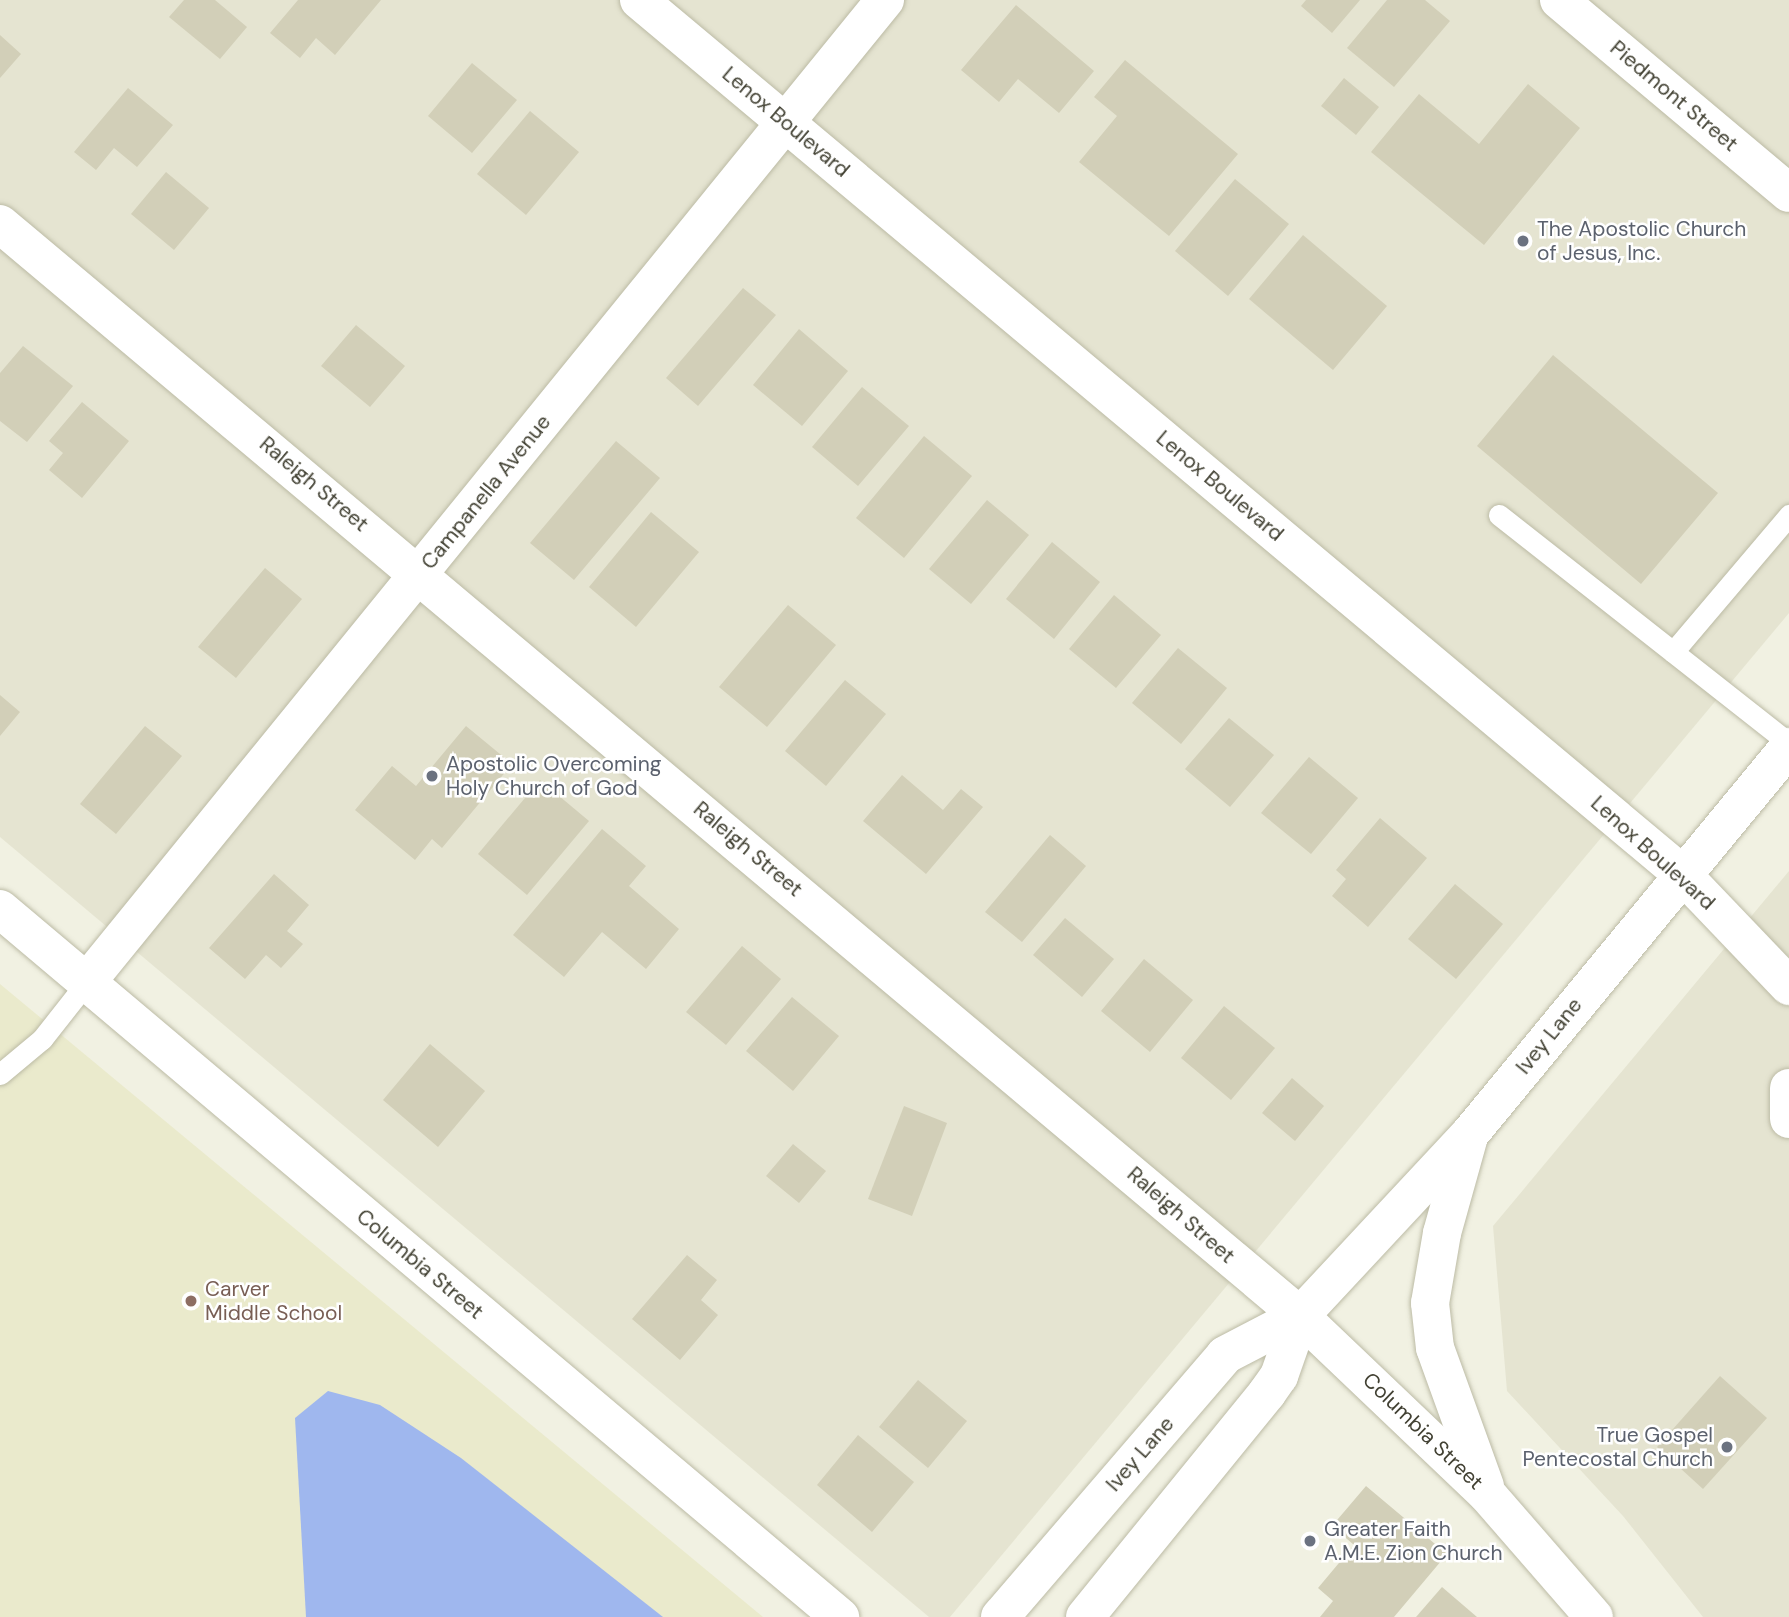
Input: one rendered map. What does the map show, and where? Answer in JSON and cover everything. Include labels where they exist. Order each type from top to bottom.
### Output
[{"type":"street","name":"Lenox Boulevard","points":[[639,0],[1682,874],[1789,986]]},
{"type":"street","name":"Campanella Avenue","points":[[86,983],[885,0]]},
{"type":"street","name":"Piedmont Street","points":[[1559,0],[1789,193]]},
{"type":"street","name":"Raleigh Street","points":[[0,223],[420,573],[1300,1316]]},
{"type":"street","name":"Ivey Lane","points":[[1000,1617],[1225,1355],[1300,1316],[1469,1135],[1789,745]]},
{"type":"street","name":"Columbia Street","points":[[0,909],[840,1617]]},
{"type":"street","points":[[1789,1088],[1789,1119]]},
{"type":"street","points":[[1469,1135],[1442,1233],[1430,1303],[1435,1348],[1487,1494]]},
{"type":"street","name":"Ivey Lane","points":[[1084,1617],[1267,1394],[1279,1376],[1300,1316]]},
{"type":"street","name":"Columbia Street","points":[[1300,1316],[1487,1494],[1594,1617]]},
{"type":"lane","points":[[1499,515],[1789,745]]},
{"type":"lane","points":[[1673,652],[1789,515]]},
{"type":"lane","points":[[0,1074],[42,1039],[86,983]]},
{"type":"shaded area","points":[[0,0],[1789,0],[1789,613],[950,1617],[929,1617],[0,837]]},
{"type":"shaded area","points":[[1789,871],[1789,1617],[1703,1617],[1623,1516],[1507,1391],[1493,1226]]},
{"type":"shaded area","name":"Carver Middle School","points":[[0,984],[763,1617],[0,1617]]},
{"type":"water","points":[[328,1391],[380,1405],[461,1458],[663,1617],[306,1617],[295,1418]]},
{"type":"building","points":[[184,0],[215,0],[247,27],[220,59],[169,17]]},
{"type":"building","points":[[298,0],[381,0],[335,55],[316,38],[300,58],[270,33]]},
{"type":"building","points":[[1306,0],[1360,0],[1332,33],[1301,6]]},
{"type":"building","points":[[1387,0],[1425,0],[1450,21],[1394,87],[1347,48]]},
{"type":"building","points":[[1016,5],[1094,71],[1059,113],[1018,79],[999,102],[961,70]]},
{"type":"building","points":[[0,35],[21,54],[0,78]]},
{"type":"building","points":[[1125,60],[1238,154],[1169,236],[1079,162],[1117,116],[1094,97]]},
{"type":"building","points":[[472,63],[517,100],[472,153],[428,116]]},
{"type":"building","points":[[1344,78],[1379,107],[1356,135],[1321,106]]},
{"type":"building","points":[[1528,84],[1580,128],[1484,245],[1371,152],[1419,94],[1479,144]]},
{"type":"building","points":[[128,88],[173,125],[137,167],[114,148],[96,170],[74,152]]},
{"type":"building","points":[[530,111],[579,152],[526,215],[477,174]]},
{"type":"building","points":[[166,172],[209,208],[174,250],[131,214]]},
{"type":"building","points":[[1235,179],[1289,224],[1228,296],[1175,251]]},
{"type":"building","points":[[1303,235],[1387,306],[1333,370],[1249,299]]},
{"type":"building","points":[[743,288],[776,315],[698,406],[666,378]]},
{"type":"building","points":[[356,325],[405,366],[370,407],[321,366]]},
{"type":"building","points":[[799,329],[848,371],[802,426],[753,385]]},
{"type":"building","points":[[23,346],[73,386],[27,442],[0,421],[0,373]]},
{"type":"building","points":[[1553,355],[1718,493],[1641,584],[1477,446]]},
{"type":"building","points":[[862,387],[909,426],[858,486],[812,447]]},
{"type":"building","points":[[82,402],[129,441],[82,498],[49,470],[63,453],[49,441]]},
{"type":"building","points":[[924,436],[972,476],[904,558],[856,518]]},
{"type":"building","points":[[616,441],[660,478],[574,580],[530,543]]},
{"type":"building","points":[[987,500],[1029,535],[971,604],[929,569]]},
{"type":"building","points":[[651,512],[699,552],[636,627],[589,587]]},
{"type":"building","points":[[1052,542],[1100,582],[1054,639],[1006,599]]},
{"type":"building","points":[[265,568],[302,599],[236,678],[198,647]]},
{"type":"building","points":[[1114,595],[1161,635],[1116,688],[1069,649]]},
{"type":"building","points":[[788,605],[836,645],[767,727],[719,687]]},
{"type":"building","points":[[1178,648],[1227,688],[1181,744],[1132,703]]},
{"type":"building","points":[[845,680],[886,714],[826,786],[785,751]]},
{"type":"building","points":[[0,695],[20,712],[0,736]]},
{"type":"building","points":[[1229,718],[1274,755],[1230,807],[1185,769]]},
{"type":"building","points":[[145,726],[182,756],[116,834],[80,804]]},
{"type":"building","points":[[466,726],[512,764],[442,848],[432,839],[415,860],[355,810],[392,766],[416,786]]},
{"type":"building","points":[[1309,757],[1358,798],[1311,854],[1261,813]]},
{"type":"building","points":[[902,775],[943,810],[961,789],[983,807],[926,874],[863,821]]},
{"type":"building","points":[[540,780],[589,821],[527,895],[478,854]]},
{"type":"building","points":[[1380,818],[1427,858],[1368,927],[1332,896],[1346,879],[1336,870]]},
{"type":"building","points":[[602,829],[646,866],[629,886],[679,929],[646,969],[602,932],[564,977],[513,935]]},
{"type":"building","points":[[1050,835],[1086,866],[1022,942],[985,912]]},
{"type":"building","points":[[274,874],[309,905],[287,931],[303,944],[281,968],[266,955],[245,979],[209,948]]},
{"type":"building","points":[[1455,884],[1503,924],[1456,979],[1408,939]]},
{"type":"building","points":[[1065,918],[1114,959],[1082,997],[1033,955]]},
{"type":"building","points":[[742,946],[781,979],[726,1045],[686,1012]]},
{"type":"building","points":[[1144,959],[1193,1000],[1150,1052],[1101,1011]]},
{"type":"building","points":[[792,997],[839,1036],[793,1091],[746,1051]]},
{"type":"building","points":[[1224,1006],[1275,1048],[1231,1100],[1181,1058]]},
{"type":"building","points":[[430,1044],[485,1091],[438,1147],[383,1100]]},
{"type":"building","points":[[1292,1078],[1324,1106],[1295,1141],[1262,1113]]},
{"type":"building","points":[[904,1106],[947,1123],[912,1216],[868,1199]]},
{"type":"building","points":[[793,1144],[826,1171],[799,1203],[766,1176]]},
{"type":"building","points":[[687,1255],[717,1280],[701,1300],[718,1315],[680,1360],[632,1319]]},
{"type":"building","points":[[1720,1376],[1767,1418],[1703,1489],[1657,1447]]},
{"type":"building","points":[[918,1380],[967,1421],[928,1468],[879,1427]]},
{"type":"building","points":[[858,1435],[914,1482],[872,1532],[817,1485]]},
{"type":"building","points":[[1366,1486],[1447,1554],[1394,1617],[1320,1617],[1333,1601],[1318,1588],[1354,1545],[1332,1526]]},
{"type":"building","points":[[1442,1587],[1477,1617],[1416,1617]]},
{"type":"place","name":"The Apostolic Church of Jesus, Inc.","points":[[1523,241]]},
{"type":"place","name":"Apostolic Overcoming Holy Church of God","points":[[432,776]]},
{"type":"place","name":"Carver Middle School","points":[[191,1301]]},
{"type":"place","name":"True Gospel Pentecostal Church","points":[[1727,1447]]},
{"type":"place","name":"Greater Faith A.M.E. Zion Church","points":[[1310,1541]]}]
